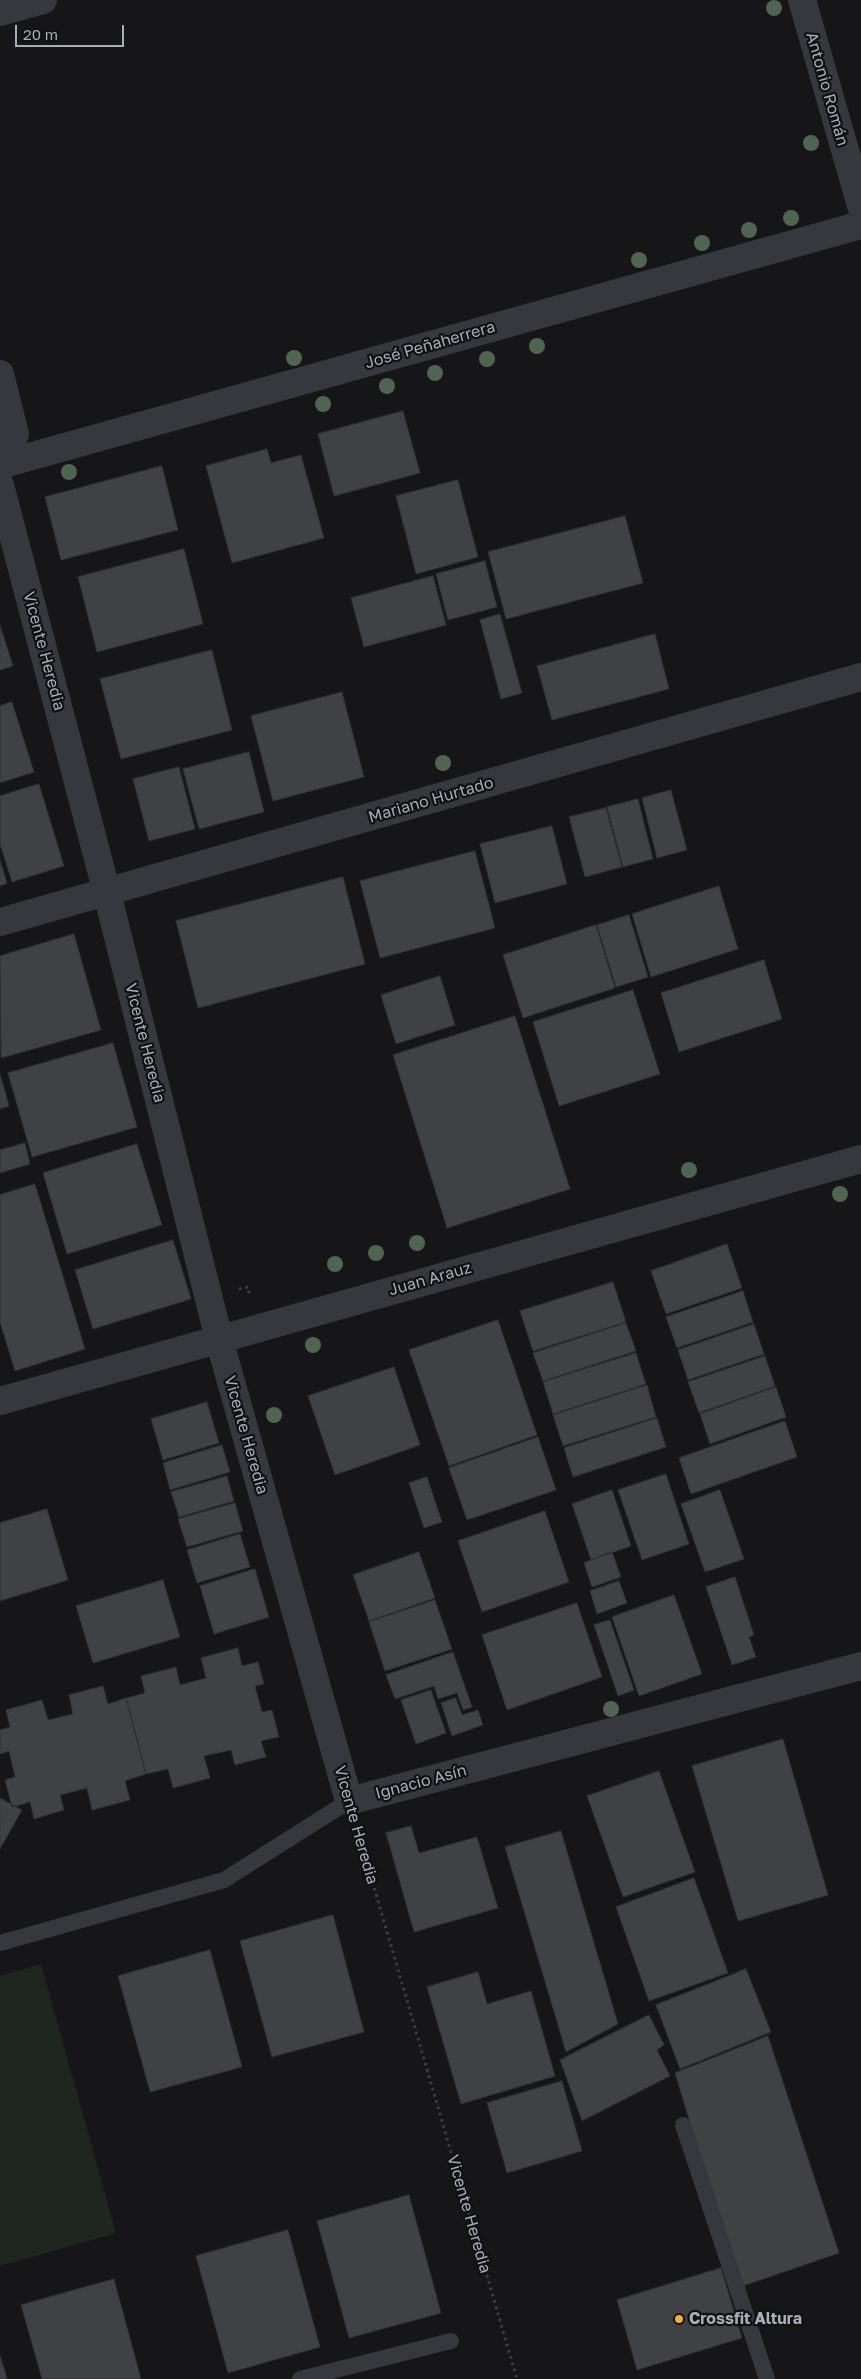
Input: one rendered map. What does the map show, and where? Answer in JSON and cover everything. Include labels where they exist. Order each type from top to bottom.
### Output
[{"type":"street","points":[[0,12],[43,0]]},
{"type":"street","name":"Antonio Román","points":[[802,0],[861,206]]},
{"type":"street","name":"José Peñaherrera","points":[[0,465],[861,225]]},
{"type":"street","points":[[0,374],[15,434],[6,453],[0,460]]},
{"type":"street","name":"Vicente Heredia","points":[[0,484],[107,893],[219,1339],[349,1801]]},
{"type":"street","name":"Mariano Hurtado","points":[[0,922],[861,677]]},
{"type":"street","name":"Juan Arauz","points":[[0,1401],[861,1159]]},
{"type":"street","name":"Ignacio Asín","points":[[349,1801],[861,1666]]},
{"type":"lane","name":"Ignacio Asín","points":[[0,1943],[224,1880],[349,1801]]},
{"type":"lane","points":[[683,2125],[766,2379]]},
{"type":"lane","points":[[300,2379],[451,2341]]},
{"type":"path","name":"Vicente Heredia","points":[[349,1801],[517,2379]]},
{"type":"shaded area","points":[[41,1964],[116,2233],[0,2266],[0,1976]]},
{"type":"building","points":[[403,411],[420,473],[334,496],[318,434]]},
{"type":"building","points":[[267,449],[271,463],[301,455],[324,538],[232,563],[206,466]]},
{"type":"building","points":[[162,466],[178,530],[61,560],[45,497]]},
{"type":"building","points":[[458,480],[478,557],[416,574],[396,496]]},
{"type":"building","points":[[625,516],[643,583],[506,619],[488,552]]},
{"type":"building","points":[[184,549],[203,624],[97,652],[78,577]]},
{"type":"building","points":[[485,561],[497,607],[448,620],[436,574]]},
{"type":"building","points":[[433,576],[446,625],[364,647],[351,598]]},
{"type":"building","points":[[500,614],[522,693],[501,699],[480,620]]},
{"type":"building","points":[[0,625],[13,666],[0,670]]},
{"type":"building","points":[[655,634],[669,689],[552,720],[537,666]]},
{"type":"building","points":[[212,650],[232,730],[121,759],[100,679]]},
{"type":"building","points":[[342,692],[364,777],[273,801],[251,716]]},
{"type":"building","points":[[12,702],[34,772],[0,783],[0,706]]},
{"type":"building","points":[[249,752],[264,812],[199,829],[183,769]]},
{"type":"building","points":[[179,767],[195,829],[149,841],[133,779]]},
{"type":"building","points":[[39,784],[64,866],[12,882],[0,844],[0,796]]},
{"type":"building","points":[[671,790],[687,850],[657,858],[642,798]]},
{"type":"building","points":[[638,799],[653,859],[623,867],[607,807]]},
{"type":"building","points":[[606,808],[622,867],[585,877],[569,817]]},
{"type":"building","points":[[552,826],[567,884],[495,903],[480,844]]},
{"type":"building","points":[[475,851],[495,928],[380,958],[360,881]]},
{"type":"building","points":[[0,860],[7,883],[0,886]]},
{"type":"building","points":[[343,877],[365,964],[198,1008],[176,921]]},
{"type":"building","points":[[719,886],[738,949],[651,977],[632,914]]},
{"type":"building","points":[[629,915],[648,977],[616,987],[597,925]]},
{"type":"building","points":[[596,925],[615,988],[523,1018],[503,955]]},
{"type":"building","points":[[74,934],[101,1030],[1,1058],[0,956]]},
{"type":"building","points":[[764,960],[782,1019],[679,1052],[661,993]]},
{"type":"building","points":[[440,976],[455,1025],[396,1044],[381,995]]},
{"type":"building","points":[[633,990],[660,1074],[559,1106],[533,1022]]},
{"type":"building","points":[[515,1016],[570,1189],[447,1228],[393,1055]]},
{"type":"building","points":[[113,1043],[137,1127],[32,1157],[8,1073]]},
{"type":"building","points":[[0,1074],[9,1106],[0,1109]]},
{"type":"building","points":[[25,1143],[30,1164],[0,1173],[0,1150]]},
{"type":"building","points":[[137,1144],[162,1225],[67,1254],[43,1173]]},
{"type":"building","points":[[35,1184],[85,1349],[15,1371],[0,1322],[0,1195]]},
{"type":"building","points":[[173,1240],[191,1299],[93,1329],[75,1270]]},
{"type":"building","points":[[727,1244],[742,1288],[666,1314],[651,1271]]},
{"type":"building","points":[[613,1282],[626,1322],[533,1351],[520,1311]]},
{"type":"building","points":[[743,1291],[753,1322],[677,1348],[666,1317]]},
{"type":"building","points":[[498,1320],[537,1435],[449,1466],[409,1350]]},
{"type":"building","points":[[626,1323],[636,1351],[543,1381],[533,1353]]},
{"type":"building","points":[[754,1324],[764,1354],[688,1380],[678,1350]]},
{"type":"building","points":[[636,1353],[646,1384],[553,1414],[543,1382]]},
{"type":"building","points":[[765,1356],[775,1386],[699,1413],[688,1382]]},
{"type":"building","points":[[394,1367],[420,1445],[335,1475],[308,1396]]},
{"type":"building","points":[[647,1385],[656,1417],[563,1446],[553,1415]]},
{"type":"building","points":[[776,1387],[786,1417],[710,1444],[700,1414]]},
{"type":"building","points":[[207,1402],[219,1443],[163,1460],[151,1419]]},
{"type":"building","points":[[657,1418],[666,1447],[573,1477],[564,1448]]},
{"type":"building","points":[[785,1421],[797,1457],[691,1494],[679,1458]]},
{"type":"building","points":[[538,1437],[556,1490],[467,1520],[449,1468]]},
{"type":"building","points":[[222,1445],[230,1472],[170,1490],[163,1463]]},
{"type":"building","points":[[666,1474],[689,1544],[642,1560],[618,1490]]},
{"type":"building","points":[[227,1476],[234,1501],[179,1517],[171,1492]]},
{"type":"building","points":[[427,1477],[442,1522],[424,1528],[409,1483]]},
{"type":"building","points":[[612,1490],[631,1546],[591,1560],[572,1504]]},
{"type":"building","points":[[720,1490],[744,1559],[705,1572],[681,1504]]},
{"type":"building","points":[[235,1503],[243,1531],[187,1547],[178,1519]]},
{"type":"building","points":[[47,1509],[68,1580],[0,1601],[0,1523]]},
{"type":"building","points":[[545,1511],[569,1582],[482,1612],[458,1541]]},
{"type":"building","points":[[240,1534],[250,1567],[197,1583],[187,1550]]},
{"type":"building","points":[[419,1552],[435,1598],[369,1621],[353,1575]]},
{"type":"building","points":[[612,1552],[621,1577],[592,1587],[584,1563]]},
{"type":"building","points":[[255,1569],[269,1617],[214,1634],[200,1586]]},
{"type":"building","points":[[735,1577],[754,1635],[749,1637],[756,1657],[732,1665],[706,1587]]},
{"type":"building","points":[[163,1580],[180,1637],[93,1663],[76,1606]]},
{"type":"building","points":[[619,1581],[627,1603],[597,1614],[590,1591]]},
{"type":"building","points":[[674,1595],[702,1674],[639,1696],[612,1617]]},
{"type":"building","points":[[435,1600],[452,1649],[385,1671],[369,1622]]},
{"type":"building","points":[[577,1603],[602,1677],[507,1710],[482,1635]]},
{"type":"building","points":[[610,1620],[634,1690],[618,1696],[594,1625]]},
{"type":"building","points":[[238,1648],[242,1666],[258,1662],[264,1684],[255,1686],[262,1712],[272,1710],[279,1737],[261,1741],[266,1757],[235,1765],[231,1750],[204,1756],[210,1778],[173,1788],[168,1769],[146,1774],[126,1698],[145,1693],[141,1676],[176,1667],[180,1685],[206,1678],[201,1658]]},
{"type":"building","points":[[453,1652],[472,1707],[463,1710],[457,1693],[438,1699],[434,1686],[395,1699],[386,1675]]},
{"type":"building","points":[[103,1686],[108,1704],[126,1698],[146,1774],[125,1781],[130,1800],[92,1810],[87,1788],[60,1795],[64,1810],[34,1819],[30,1802],[12,1807],[5,1780],[15,1777],[9,1751],[0,1754],[0,1730],[10,1727],[6,1710],[42,1700],[48,1720],[73,1714],[69,1695]]},
{"type":"building","points":[[431,1690],[446,1733],[416,1744],[401,1700]]},
{"type":"building","points":[[456,1698],[462,1715],[478,1710],[483,1725],[452,1736],[441,1703]]},
{"type":"building","points":[[783,1739],[828,1895],[738,1921],[692,1766]]},
{"type":"building","points":[[659,1771],[695,1872],[623,1897],[587,1796]]},
{"type":"building","points":[[0,1798],[22,1810],[0,1849]]},
{"type":"building","points":[[411,1826],[419,1853],[477,1837],[498,1908],[414,1932],[386,1833]]},
{"type":"building","points":[[561,1831],[618,2024],[566,2052],[505,1847]]},
{"type":"building","points":[[694,1878],[728,1973],[649,2001],[616,1907]]},
{"type":"building","points":[[333,1915],[364,2032],[272,2057],[240,1941]]},
{"type":"building","points":[[210,1950],[242,2067],[150,2092],[118,1976]]},
{"type":"building","points":[[746,1969],[771,2032],[680,2069],[656,2005]]},
{"type":"building","points":[[478,1972],[487,2004],[531,1991],[555,2076],[461,2104],[427,1987]]},
{"type":"building","points":[[649,2015],[664,2045],[657,2050],[670,2076],[582,2121],[560,2060]]},
{"type":"building","points":[[768,2036],[839,2253],[740,2287],[675,2073]]},
{"type":"building","points":[[562,2081],[582,2151],[507,2173],[487,2103]]},
{"type":"building","points":[[409,2195],[441,2313],[349,2338],[317,2221]]},
{"type":"building","points":[[288,2230],[320,2347],[228,2373],[196,2256]]},
{"type":"building","name":"Crossfit Altura","points":[[721,2268],[742,2338],[637,2370],[617,2300]]},
{"type":"building","points":[[114,2279],[141,2379],[42,2379],[21,2305]]},
{"type":"building","points":[[0,2355],[7,2379],[0,2379]]},
{"type":"place","name":"Crossfit Altura","points":[[679,2319]]}]
